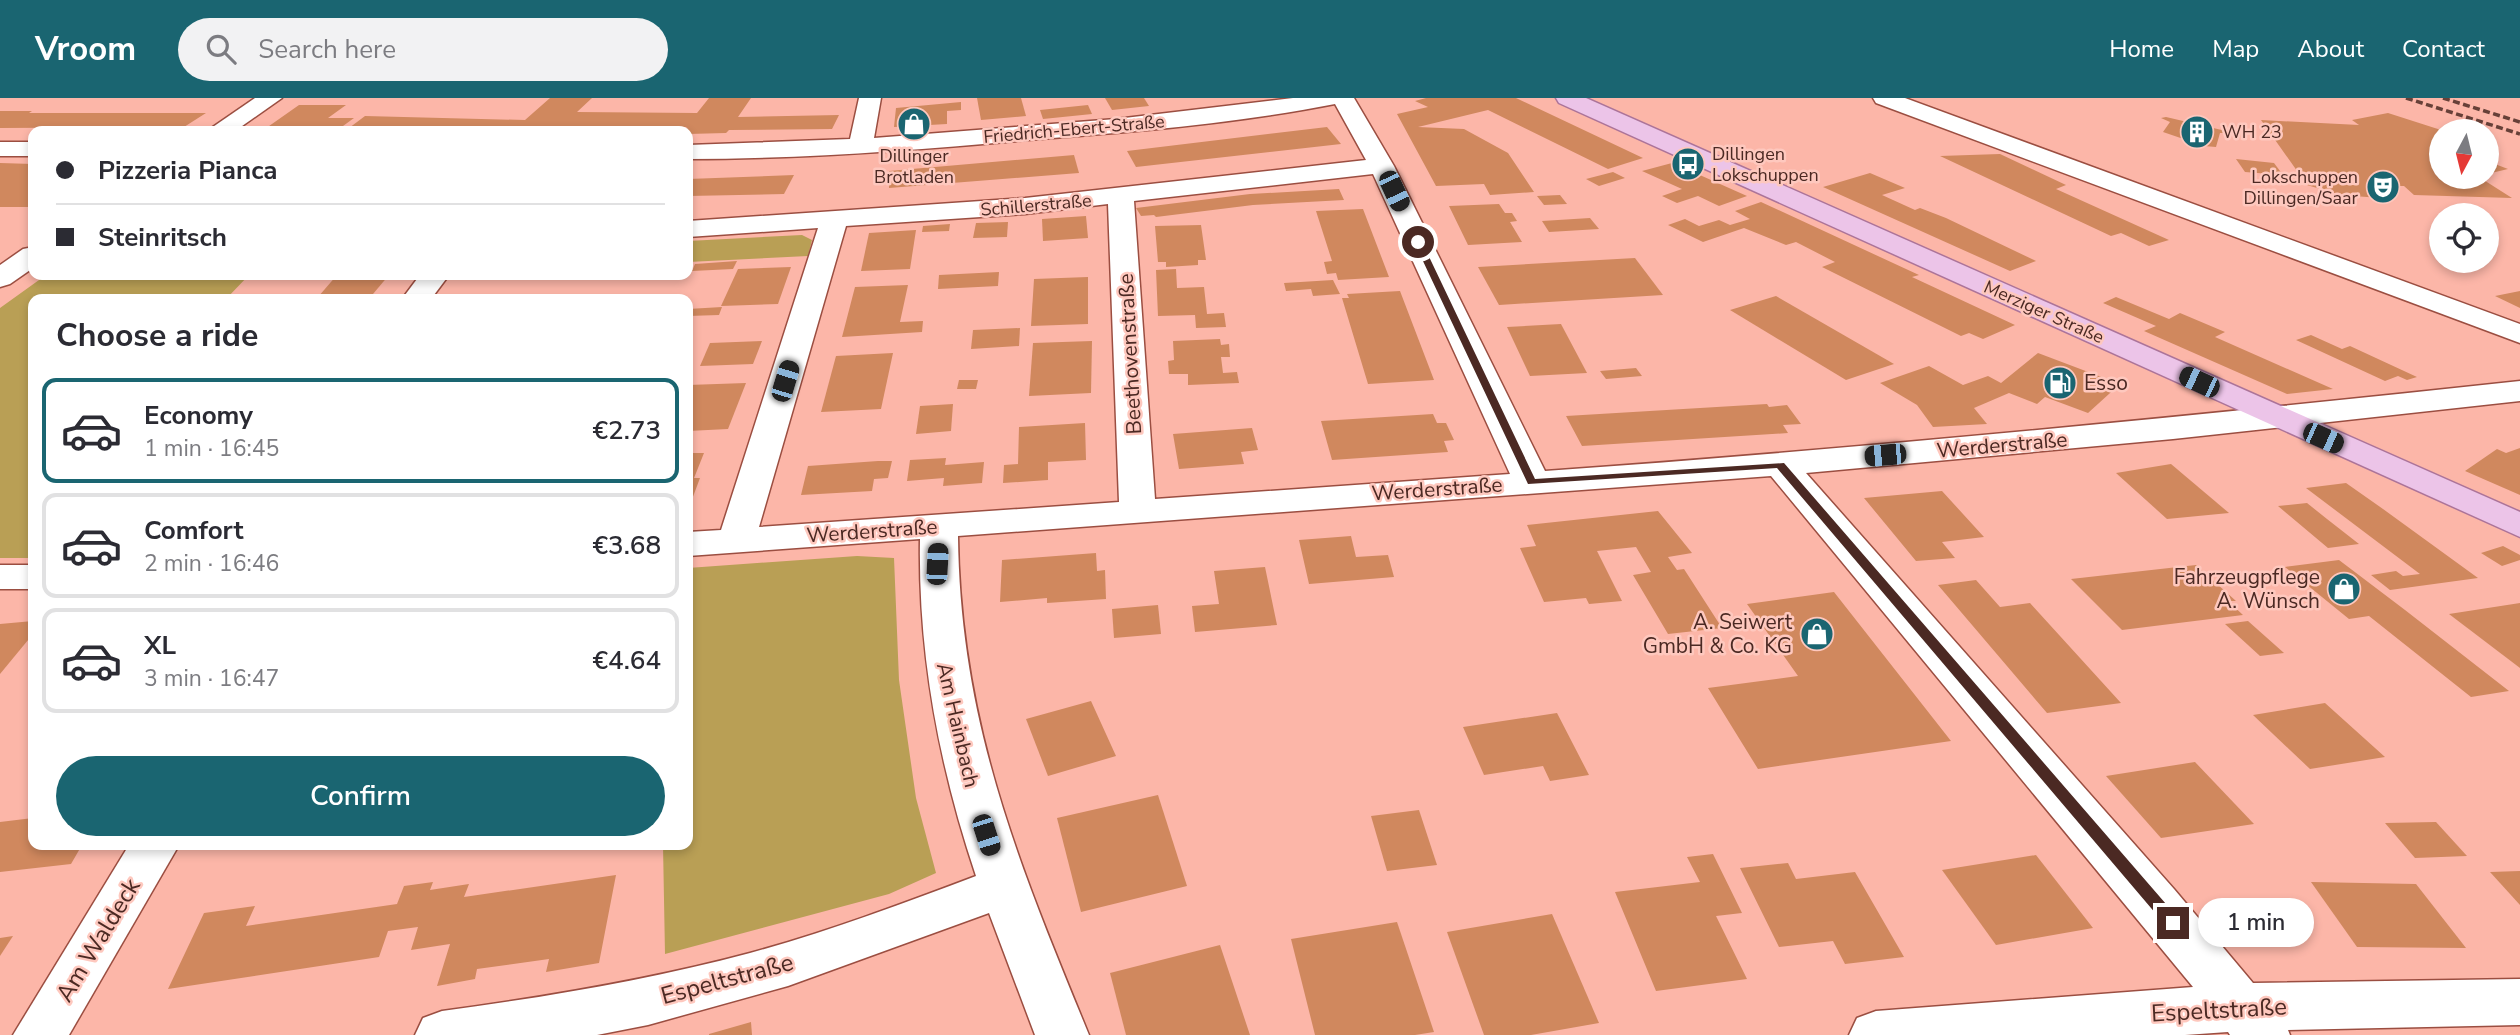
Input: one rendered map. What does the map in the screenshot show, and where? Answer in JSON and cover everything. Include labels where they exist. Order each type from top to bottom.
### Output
[{"type":"main road","name":"Merziger Straße","points":[[1567,98],[2520,526]]},
{"type":"street","points":[[227,126],[271,98]]},
{"type":"street","points":[[861,146],[870,98]]},
{"type":"street","name":"Friedrich-Ebert-Straße","points":[[693,152],[861,146],[1180,107],[1334,98]]},
{"type":"street","points":[[1343,98],[1382,166],[1532,482]]},
{"type":"street","points":[[1884,98],[2520,334]]},
{"type":"street","points":[[0,149],[28,149]]},
{"type":"street","name":"Schillerstraße","points":[[693,229],[834,221],[1121,197],[1382,166]]},
{"type":"street","name":"Beethovenstraße","points":[[1121,197],[1138,512]]},
{"type":"street","points":[[737,540],[834,221]]},
{"type":"street","points":[[0,278],[28,258]]},
{"type":"street","points":[[420,294],[431,280]]},
{"type":"street","name":"Werderstraße","points":[[693,544],[1780,465],[2173,429],[2520,391]]},
{"type":"street","points":[[1780,465],[2156,902],[2252,1021]]},
{"type":"street","name":"Am Hainbach","points":[[939,526],[939,633],[948,697],[970,784],[1003,887],[1062,1035]]},
{"type":"street","points":[[0,577],[28,578]]},
{"type":"street","name":"Am Waldeck","points":[[40,1035],[152,850]]},
{"type":"street","name":"Espeltstraße","points":[[442,1035],[560,1019],[715,985],[856,942],[1003,887]]},
{"type":"street","name":"Espeltstraße","points":[[1876,1035],[2252,1021],[2520,1002]]},
{"type":"shaded area","points":[[802,235],[812,240],[808,256],[693,262],[693,241]]},
{"type":"shaded area","points":[[39,280],[244,280],[231,294],[28,294],[28,558],[0,558],[0,308]]},
{"type":"shaded area","points":[[857,556],[894,558],[899,680],[916,798],[936,873],[889,894],[665,954],[663,850],[693,850],[693,568]]},
{"type":"building","points":[[550,98],[592,98],[577,112],[697,113],[709,98],[751,98],[738,117],[839,115],[832,129],[729,130],[726,133],[693,134],[693,126],[352,126],[365,116],[525,120]]},
{"type":"building","points":[[977,98],[1021,98],[1026,116],[981,120]]},
{"type":"building","points":[[1105,98],[1144,98],[1149,106],[1112,110]]},
{"type":"building","points":[[1426,98],[1516,98],[1643,158],[1608,169],[1488,110],[1418,127],[1464,129],[1508,153],[1534,192],[1490,195],[1484,184],[1436,186],[1397,114],[1428,107],[1415,101]]},
{"type":"building","points":[[961,102],[961,110],[947,111],[947,124],[894,127],[896,108]]},
{"type":"building","points":[[299,105],[346,105],[328,118],[354,118],[343,126],[269,126]]},
{"type":"building","points":[[1088,105],[1092,114],[1043,119],[1040,110]]},
{"type":"building","points":[[0,111],[206,113],[186,126],[0,128]]},
{"type":"building","points":[[2388,113],[2429,126],[2429,189],[2498,189],[2512,198],[2414,195],[2404,186],[2380,186],[2394,199],[2340,195],[2307,185],[2261,120],[2359,125],[2352,120]]},
{"type":"building","name":"WH 23","points":[[2161,118],[2226,133],[2220,133],[2216,147],[2204,146],[2163,132],[2170,122]]},
{"type":"building","points":[[1327,127],[1341,144],[1136,167],[1127,151]]},
{"type":"building","points":[[2000,154],[2066,185],[2056,189],[2169,240],[2149,246],[2121,233],[2111,236],[1940,156]]},
{"type":"building","points":[[1074,155],[1079,173],[889,188],[889,171]]},
{"type":"building","points":[[2236,159],[2274,163],[2283,175],[2245,172]]},
{"type":"building","points":[[0,163],[28,164],[28,207],[0,207]]},
{"type":"building","points":[[1672,163],[1747,196],[1719,206],[1698,196],[1677,203],[1662,196],[1682,189],[1642,171]]},
{"type":"building","points":[[1613,172],[1625,178],[1599,186],[1586,179]]},
{"type":"building","points":[[1870,173],[1905,188],[1882,195],[1915,210],[1920,208],[1946,218],[2036,261],[2010,271],[1823,187]]},
{"type":"building","points":[[794,175],[784,194],[693,196],[693,179]]},
{"type":"building","points":[[1339,189],[1344,200],[1253,205],[1156,217],[1141,216],[1136,208],[1250,194]]},
{"type":"building","points":[[1560,195],[1567,204],[1544,205],[1537,196]]},
{"type":"building","points":[[1761,202],[1919,275],[1912,277],[2015,325],[1983,339],[1969,333],[1961,336],[1822,267],[1835,262],[1796,242],[1786,245],[1744,228],[1703,242],[1668,225],[1685,219],[1699,226],[1719,220],[1730,225],[1750,219],[1735,211]]},
{"type":"building","points":[[1499,204],[1505,213],[1512,213],[1517,221],[1510,222],[1522,242],[1468,245],[1449,206]]},
{"type":"building","points":[[1363,209],[1389,277],[1338,280],[1336,273],[1327,274],[1324,262],[1332,261],[1316,211]]},
{"type":"building","points":[[1086,216],[1088,238],[1043,241],[1042,219]]},
{"type":"building","points":[[1590,218],[1599,229],[1549,232],[1542,221]]},
{"type":"building","points":[[1008,222],[1007,237],[973,238],[976,223]]},
{"type":"building","points":[[950,224],[949,231],[922,232],[923,226]]},
{"type":"building","points":[[1201,225],[1206,260],[1198,260],[1198,265],[1166,267],[1166,262],[1158,262],[1155,226]]},
{"type":"building","points":[[916,230],[910,269],[861,271],[869,233]]},
{"type":"building","points":[[1635,258],[1663,295],[1499,305],[1478,267]]},
{"type":"building","points":[[737,261],[733,269],[693,271],[695,264]]},
{"type":"building","points":[[791,267],[778,304],[721,306],[738,269]]},
{"type":"building","points":[[1176,269],[1177,288],[1204,287],[1207,314],[1224,313],[1226,327],[1196,328],[1195,315],[1158,316],[1156,270]]},
{"type":"building","points":[[999,272],[998,286],[938,289],[939,275]]},
{"type":"building","points":[[1088,277],[1088,324],[1031,326],[1034,279]]},
{"type":"building","points":[[333,280],[385,280],[373,294],[321,294]]},
{"type":"building","points":[[1333,280],[1340,294],[1313,296],[1311,289],[1286,291],[1284,283]]},
{"type":"building","points":[[908,285],[900,322],[923,321],[922,332],[842,337],[855,287]]},
{"type":"building","points":[[1400,291],[1434,380],[1368,384],[1342,298],[1349,298],[1347,294]]},
{"type":"building","points":[[2520,291],[2520,308],[2495,296]]},
{"type":"building","points":[[1776,296],[1894,364],[1846,380],[1730,310]]},
{"type":"building","points":[[2116,297],[2169,319],[2180,313],[2225,332],[2215,337],[2333,389],[2287,394],[2144,331],[2156,326],[2103,303]]},
{"type":"building","points":[[722,307],[719,315],[693,316],[693,309]]},
{"type":"building","points":[[1561,324],[1587,373],[1530,376],[1507,327]]},
{"type":"building","points":[[1020,328],[1019,346],[971,349],[973,330]]},
{"type":"building","points":[[2311,335],[2342,349],[2350,346],[2417,377],[2407,380],[2398,376],[2385,381],[2296,340]]},
{"type":"building","points":[[1220,339],[1221,345],[1229,344],[1230,357],[1221,357],[1223,373],[1237,372],[1239,383],[1188,385],[1188,374],[1169,374],[1168,361],[1174,360],[1173,341]]},
{"type":"building","points":[[762,341],[753,364],[700,366],[710,343]]},
{"type":"building","points":[[1092,341],[1091,393],[1029,396],[1033,343]]},
{"type":"building","points":[[893,353],[881,409],[821,412],[836,356]]},
{"type":"building","points":[[2038,353],[2120,384],[2088,413],[2045,397],[2037,404],[2009,393],[1974,408],[1987,424],[1933,427],[1917,405],[1880,383],[1929,366],[1963,385],[1988,376],[2001,383]]},
{"type":"building","points":[[1636,368],[1642,376],[1606,379],[1600,371]]},
{"type":"building","points":[[959,380],[978,380],[976,389],[957,389]]},
{"type":"building","points":[[746,383],[728,429],[693,431],[693,385]]},
{"type":"building","points":[[953,404],[951,431],[916,434],[920,406]]},
{"type":"building","points":[[1767,404],[1769,407],[1787,405],[1801,424],[1783,425],[1788,433],[1582,446],[1566,416]]},
{"type":"building","points":[[1433,414],[1437,423],[1446,423],[1454,440],[1444,441],[1448,452],[1332,460],[1321,421]]},
{"type":"building","points":[[1085,423],[1086,460],[1048,462],[1048,480],[1003,483],[1004,465],[1018,464],[1019,427]]},
{"type":"building","points":[[1252,428],[1258,450],[1241,452],[1244,464],[1179,469],[1173,434]]},
{"type":"building","points":[[2520,448],[2520,495],[2465,471],[2497,449],[2506,453]]},
{"type":"building","points":[[693,453],[704,453],[694,478],[700,478],[693,497]]},
{"type":"building","points":[[946,458],[945,465],[984,462],[982,483],[943,486],[944,478],[907,481],[910,460]]},
{"type":"building","points":[[892,461],[888,478],[874,479],[872,491],[801,495],[808,466]]},
{"type":"building","points":[[2171,464],[2229,513],[2167,519],[2116,473]]},
{"type":"building","points":[[2346,483],[2478,578],[2390,590],[2371,575],[2396,571],[2403,576],[2420,574],[2306,488]]},
{"type":"building","points":[[1942,491],[1984,537],[1942,542],[1955,558],[1916,561],[1864,498]]},
{"type":"building","points":[[2307,503],[2359,544],[2328,548],[2278,506]]},
{"type":"building","points":[[1658,511],[1692,553],[1668,557],[1677,570],[1684,569],[1722,628],[1668,634],[1633,575],[1651,572],[1636,547],[1597,551],[1622,601],[1589,604],[1586,598],[1544,602],[1520,548],[1536,546],[1527,525]]},
{"type":"building","points":[[1351,536],[1356,557],[1388,555],[1394,577],[1309,584],[1299,540]]},
{"type":"building","points":[[2503,546],[2520,555],[2520,560],[2502,566],[2481,553]]},
{"type":"building","points":[[1096,553],[1097,571],[1105,570],[1106,599],[1047,603],[1047,598],[1000,602],[1002,560]]},
{"type":"building","points":[[2339,560],[2509,691],[2471,697],[2369,616],[2349,619],[2285,567]]},
{"type":"building","points":[[2196,565],[2236,601],[2228,601],[2243,615],[2122,630],[2071,579]]},
{"type":"building","points":[[1265,567],[1277,625],[1195,632],[1192,606],[1219,604],[1214,571]]},
{"type":"building","points":[[1976,580],[2000,607],[2030,603],[2121,703],[2047,713],[1938,585]]},
{"type":"building","points":[[1834,592],[1951,741],[1758,769],[1708,688],[1798,676],[1747,604]]},
{"type":"building","points":[[2520,603],[2520,668],[2449,614]]},
{"type":"building","points":[[1158,605],[1161,634],[1114,638],[1112,609]]},
{"type":"building","points":[[28,621],[28,640],[0,674],[0,624]]},
{"type":"building","points":[[2248,621],[2284,653],[2260,656],[2225,624]]},
{"type":"building","points":[[1091,701],[1116,756],[1048,776],[1026,719]]},
{"type":"building","points":[[2325,703],[2385,757],[2310,769],[2253,715]]},
{"type":"building","points":[[1557,713],[1589,775],[1550,781],[1543,766],[1484,775],[1463,727]]},
{"type":"building","points":[[2195,762],[2254,824],[2161,838],[2106,776]]},
{"type":"building","points":[[1158,795],[1187,886],[1081,912],[1057,818]]},
{"type":"building","points":[[1419,810],[1437,865],[1387,871],[1371,816]]},
{"type":"building","points":[[28,819],[28,850],[79,850],[71,864],[0,872],[0,822]]},
{"type":"building","points":[[2436,822],[2467,856],[2415,858],[2385,823]]},
{"type":"building","points":[[1713,854],[1742,913],[1716,916],[1747,979],[1656,991],[1615,892],[1700,882],[1687,857]]},
{"type":"building","points":[[2036,855],[2093,928],[1996,945],[1942,870]]},
{"type":"building","points":[[1788,863],[1796,879],[1855,872],[1904,957],[1845,964],[1833,941],[1779,947],[1740,868]]},
{"type":"building","points":[[2520,871],[2520,905],[2490,872]]},
{"type":"building","points":[[616,875],[599,963],[546,972],[549,959],[477,969],[475,979],[437,986],[450,944],[411,950],[418,927],[388,931],[379,957],[168,989],[204,913],[255,906],[246,926],[397,904],[404,886],[433,882],[430,890],[469,884],[464,897]]},
{"type":"building","points":[[2311,882],[2416,884],[2466,948],[2357,947]]},
{"type":"building","points":[[1552,914],[1599,1023],[1531,1035],[1484,1035],[1447,932]]},
{"type":"building","points":[[1397,922],[1434,1032],[1415,1035],[1315,1035],[1291,939]]},
{"type":"building","points":[[13,936],[0,956],[0,938]]},
{"type":"building","points":[[1220,945],[1250,1035],[1126,1035],[1110,973]]},
{"type":"building","points":[[751,1022],[752,1035],[709,1035],[709,1034]]},
{"type":"railway","points":[[2406,98],[2520,134]]},
{"type":"railway","points":[[2443,98],[2520,122]]},
{"type":"place","name":"Dillinger Brotladen","points":[[914,124]]},
{"type":"place","name":"WH 23","points":[[2197,132]]},
{"type":"place","name":"Dillingen Lokschuppen","points":[[1688,164]]},
{"type":"place","name":"Lokschuppen Dillingen/Saar","points":[[2383,187]]},
{"type":"place","name":"Esso","points":[[2060,383]]},
{"type":"place","name":"Fahrzeugpflege A. Wünsch","points":[[2344,589]]},
{"type":"place","name":"A. Seiwert GmbH & Co. KG","points":[[1817,634]]},
{"type":"route","points":[[1418,242],[1532,482],[1780,465],[2173,923]]}]
